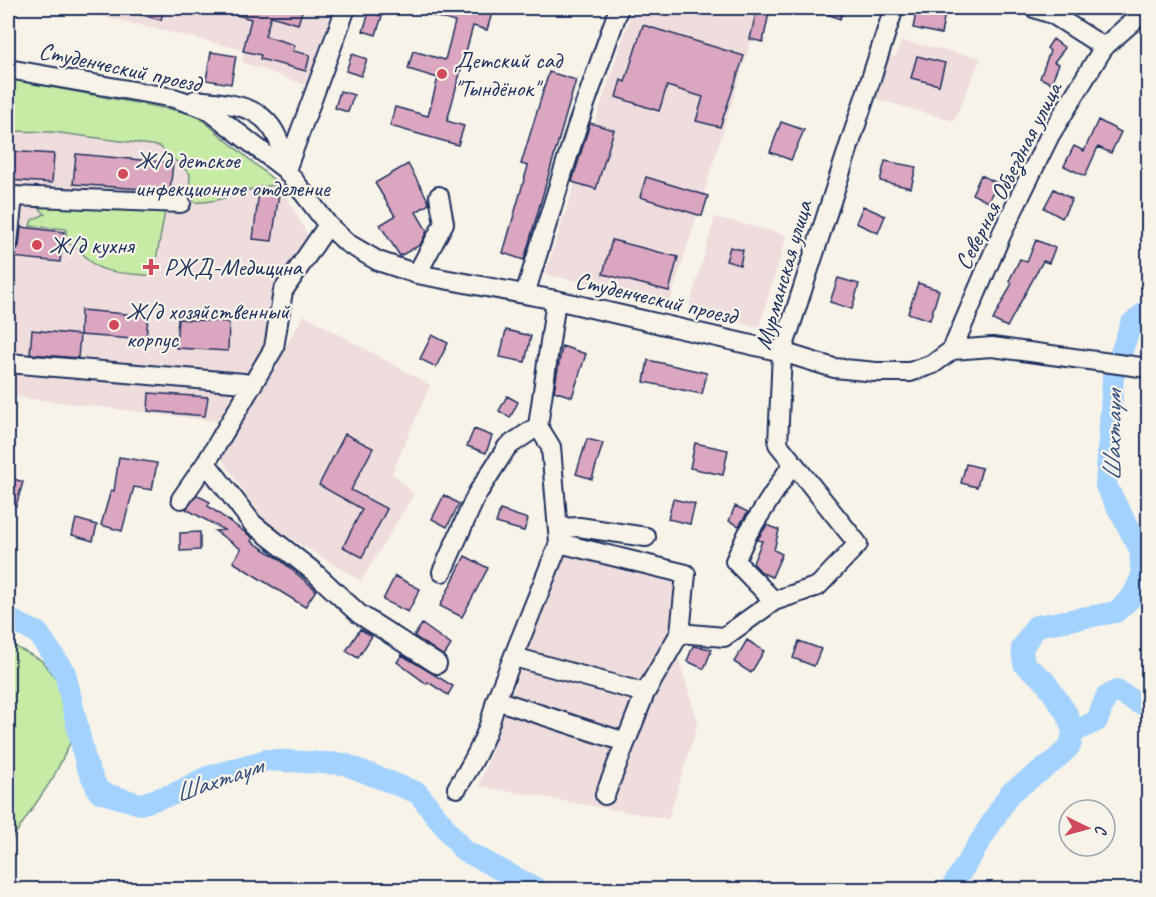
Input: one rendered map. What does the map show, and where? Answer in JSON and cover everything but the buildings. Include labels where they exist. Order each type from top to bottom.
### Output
[{"type":"street","points":[[286,170],[346,8]]},
{"type":"street","points":[[525,294],[577,127],[619,8]]},
{"type":"street","name":"Мурманская улица","points":[[681,633],[724,637],[774,601],[818,586],[858,544],[778,444],[782,352],[849,140],[894,8]]},
{"type":"street","points":[[1034,8],[1052,14],[1104,46]]},
{"type":"street","name":"Северная Объездная улица","points":[[952,351],[1002,233],[1050,135],[1104,46],[1149,8]]},
{"type":"street","name":"Студенческий проезд","points":[[8,69],[174,98],[207,109],[286,170],[328,225],[362,252],[417,274],[555,300],[782,352],[834,368],[910,372],[933,364],[952,351]]},
{"type":"street","points":[[174,98],[222,103],[258,112],[275,131],[283,148],[286,170]]},
{"type":"street","points":[[8,244],[10,196],[181,203]]},
{"type":"street","points":[[417,274],[444,223],[439,196]]},
{"type":"street","points":[[181,499],[206,463],[274,348],[283,291],[328,225]]},
{"type":"street","name":"Студенческий проезд","points":[[538,426],[555,300]]},
{"type":"street","points":[[952,351],[992,347],[1149,368]]},
{"type":"street","points":[[8,363],[244,383]]},
{"type":"street","points":[[442,572],[477,494],[507,447],[538,426],[551,447],[559,535],[496,700],[486,734],[475,760],[457,788]]},
{"type":"street","points":[[206,463],[253,524],[314,572],[359,614],[437,664]]},
{"type":"street","points":[[774,601],[735,561],[748,533],[793,463]]},
{"type":"street","points":[[559,535],[579,527],[646,537]]},
{"type":"street","points":[[559,535],[686,574],[681,633],[645,693],[605,795]]},
{"type":"street","points":[[514,657],[645,693]]},
{"type":"street","points":[[496,700],[625,742]]},
{"type":"shaded area","points":[[68,8],[332,8],[311,87],[242,62],[244,50]]},
{"type":"shaded area","points":[[633,8],[761,8],[670,302],[545,274]]},
{"type":"shaded area","points":[[902,41],[981,58],[954,121],[873,98],[887,57],[895,57]]},
{"type":"shaded area","name":"РЖД-Медицина","points":[[8,79],[195,114],[280,185],[310,239],[270,343],[225,422],[8,396]]},
{"type":"shaded area","points":[[715,217],[787,235],[759,328],[689,307]]},
{"type":"shaded area","points":[[304,315],[430,385],[392,473],[414,494],[361,581],[267,524],[221,458]]},
{"type":"shaded area","points":[[570,534],[690,568],[677,653],[698,723],[668,819],[479,786]]},
{"type":"green space","points":[[8,79],[195,114],[280,185],[256,188],[206,202],[194,202],[189,191],[190,174],[159,146],[52,132],[8,131]]},
{"type":"green space","points":[[33,202],[165,212],[153,276],[105,270],[66,243],[66,229],[30,226],[32,220],[45,214]]},
{"type":"green space","points":[[8,643],[41,660],[60,683],[71,741],[53,778],[8,845]]},
{"type":"waterway","name":"Шахтаум","points":[[950,890],[1010,793],[1053,762],[1070,746],[1073,732],[1067,714],[1044,680],[1024,664],[1022,648],[1036,626],[1116,612],[1132,597],[1142,577],[1140,549],[1106,486],[1113,377],[1131,324],[1148,310]]},
{"type":"waterway","name":"Шахтаум","points":[[8,619],[38,633],[65,673],[86,764],[99,792],[140,804],[174,794],[207,777],[266,760],[344,764],[418,793],[463,850],[539,890]]},
{"type":"waterway","points":[[1073,732],[1097,721],[1106,697],[1117,691],[1138,703],[1148,703]]},
{"type":"place","name":"Детский сад \"Тындёнок\"","points":[[442,74]]},
{"type":"place","name":"Ж/д детское инфекционное отделение","points":[[123,174]]},
{"type":"place","name":"Ж/д кухня","points":[[37,245]]},
{"type":"place","name":"РЖД-Медицина","points":[[151,267]]},
{"type":"place","name":"Ж/д хозяйственный корпус","points":[[114,325]]}]
